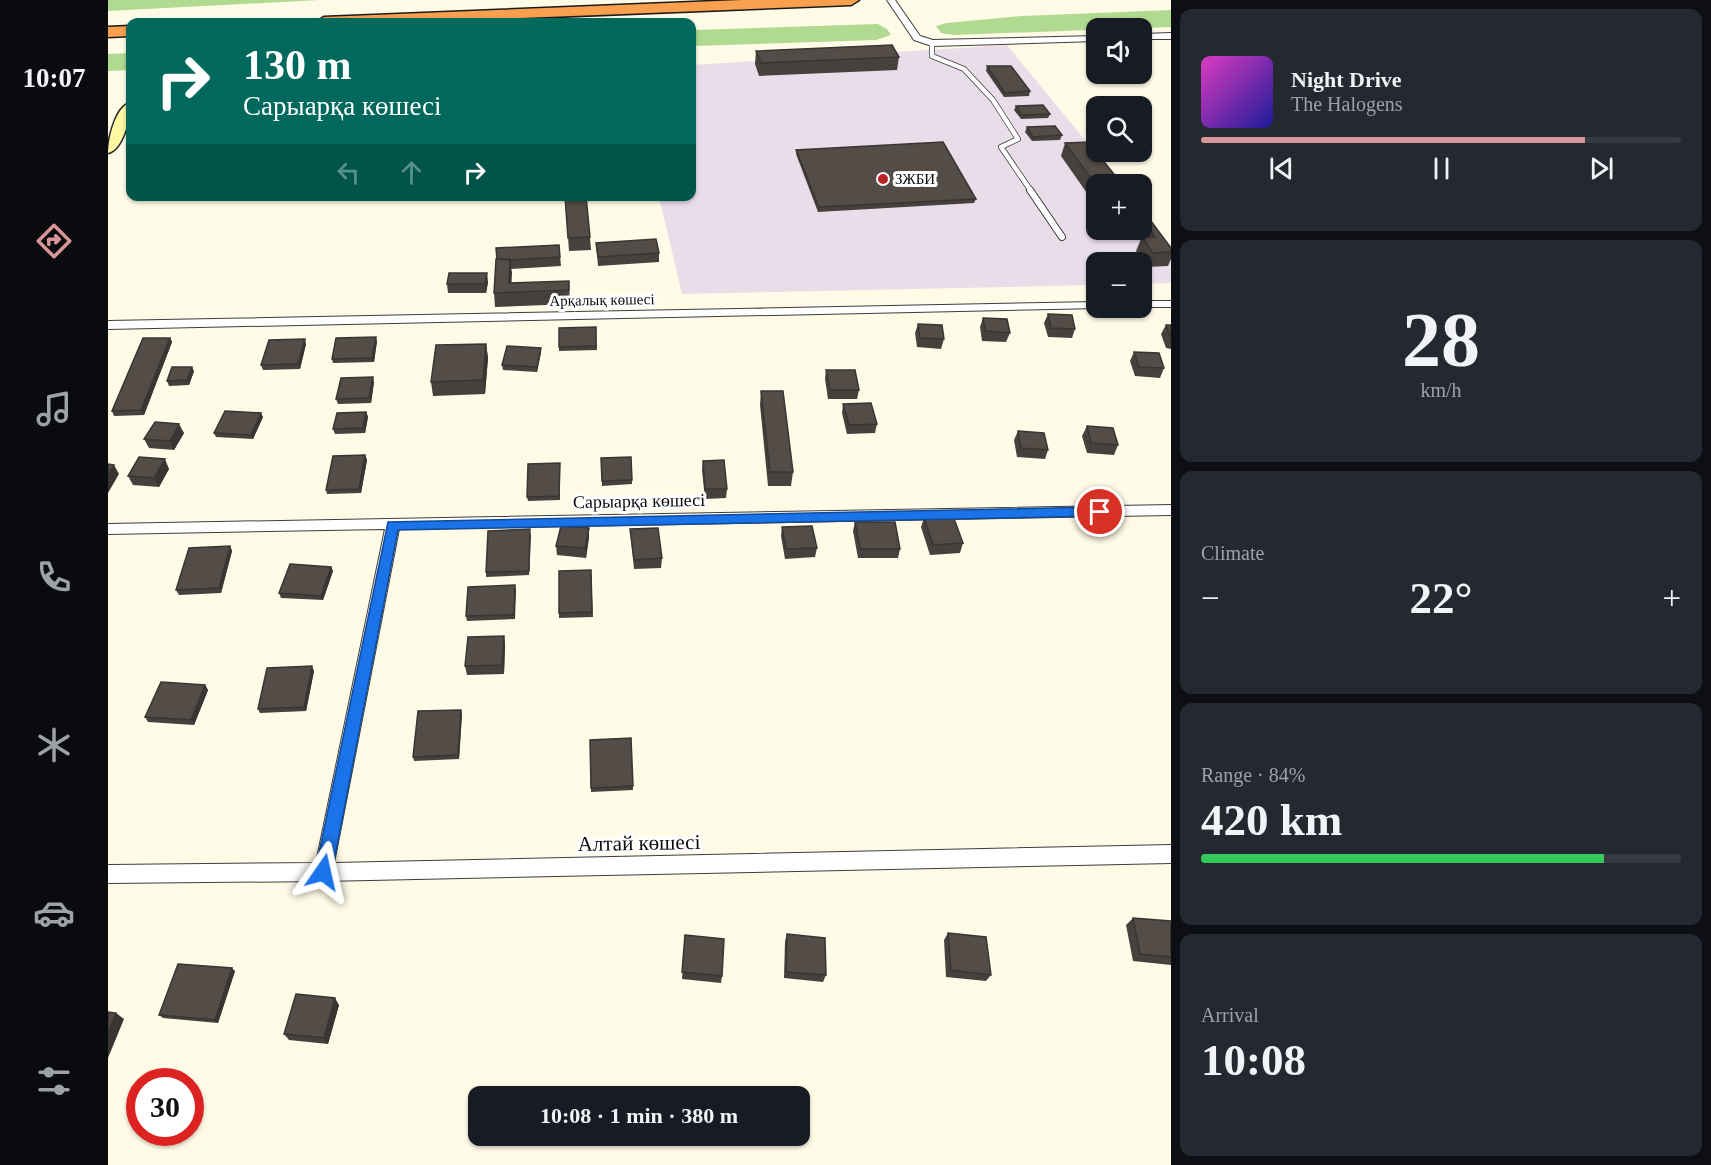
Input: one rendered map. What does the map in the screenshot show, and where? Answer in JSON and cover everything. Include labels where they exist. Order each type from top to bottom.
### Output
[{"type":"highway","points":[[511,18],[851,0]]},
{"type":"highway","points":[[108,32],[126,31]]},
{"type":"main road","points":[[108,149],[126,115]]},
{"type":"street","points":[[891,0],[916,38],[932,44],[1086,39]]},
{"type":"street","points":[[1152,37],[1171,36]]},
{"type":"street","points":[[1152,304],[1171,304]]},
{"type":"street","name":"Арқалық көшесі","points":[[108,326],[1086,305]]},
{"type":"street","name":"Сарыарқа көшесі","points":[[108,530],[1171,510]]},
{"type":"street","points":[[323,872],[393,525]]},
{"type":"street","name":"Алтай көшесі","points":[[108,874],[323,872],[1171,854]]},
{"type":"lane","points":[[932,44],[932,56],[964,69],[993,100],[1018,139],[1001,147],[1062,237]]},
{"type":"shaded area","points":[[1007,45],[1086,141],[1086,162],[1103,162],[1113,174],[1086,174],[1086,240],[1152,240],[1152,222],[1171,246],[1171,283],[1152,284],[1152,252],[1086,252],[1086,285],[682,294],[660,201],[696,201],[696,65]]},
{"type":"green space","points":[[108,0],[319,0],[108,11]]},
{"type":"green space","points":[[1171,10],[1171,27],[1152,28],[1152,18],[1086,18],[1086,30],[953,35],[941,33],[936,26],[1022,16]]},
{"type":"green space","points":[[878,24],[887,29],[891,35],[876,40],[696,46],[696,30]]},
{"type":"green space","points":[[126,53],[126,70],[108,71],[108,54]]},
{"type":"building","points":[[892,45],[899,57],[761,63],[756,51]]},
{"type":"building","points":[[987,66],[1011,66],[1030,91],[1005,93]]},
{"type":"building","points":[[1043,105],[1050,114],[1022,115],[1016,106]]},
{"type":"building","points":[[1055,126],[1062,135],[1033,137],[1027,127]]},
{"type":"building","name":"ЗЖБИ","points":[[943,142],[976,199],[819,207],[796,150]]},
{"type":"building","points":[[1086,142],[1086,162],[1104,162],[1114,174],[1088,174],[1065,143]]},
{"type":"building","points":[[565,201],[586,201],[590,237],[568,238]]},
{"type":"building","points":[[1152,222],[1171,248],[1171,252],[1153,253],[1144,240],[1152,240],[1152,237],[1155,237],[1152,233]]},
{"type":"building","points":[[656,239],[659,253],[598,257],[596,243]]},
{"type":"building","points":[[559,245],[560,257],[497,259],[496,248]]},
{"type":"building","points":[[496,259],[510,259],[509,283],[569,281],[569,290],[494,293]]},
{"type":"building","points":[[449,273],[487,273],[485,284],[447,284]]},
{"type":"building","points":[[1048,314],[1072,315],[1075,329],[1051,328]]},
{"type":"building","points":[[983,318],[1007,319],[1010,333],[985,331]]},
{"type":"building","points":[[918,324],[942,325],[944,339],[920,338]]},
{"type":"building","points":[[1166,325],[1171,325],[1171,339]]},
{"type":"building","points":[[596,327],[596,346],[559,347],[559,328]]},
{"type":"building","points":[[376,337],[372,358],[332,359],[336,338]]},
{"type":"building","points":[[143,338],[170,338],[141,410],[112,411]]},
{"type":"building","points":[[305,339],[298,364],[261,365],[269,340]]},
{"type":"building","points":[[486,344],[483,380],[431,382],[436,345]]},
{"type":"building","points":[[507,346],[541,348],[537,367],[502,365]]},
{"type":"building","points":[[1134,352],[1159,353],[1164,368],[1139,367]]},
{"type":"building","points":[[172,367],[192,367],[187,380],[167,381]]},
{"type":"building","points":[[826,370],[855,370],[859,390],[830,390]]},
{"type":"building","points":[[373,377],[369,398],[336,399],[341,378]]},
{"type":"building","points":[[761,391],[783,391],[793,472],[770,472]]},
{"type":"building","points":[[871,403],[877,424],[849,425],[843,404]]},
{"type":"building","points":[[225,411],[261,413],[251,435],[214,433]]},
{"type":"building","points":[[366,412],[363,428],[333,429],[337,413]]},
{"type":"building","points":[[155,422],[179,424],[170,441],[144,439]]},
{"type":"building","points":[[1087,426],[1113,428],[1118,445],[1091,443]]},
{"type":"building","points":[[1018,431],[1044,433],[1048,450],[1021,448]]},
{"type":"building","points":[[365,455],[359,489],[326,490],[333,456]]},
{"type":"building","points":[[139,457],[165,459],[154,478],[128,476]]},
{"type":"building","points":[[631,457],[632,480],[602,481],[601,458]]},
{"type":"building","points":[[724,460],[727,489],[705,489],[703,461]]},
{"type":"building","points":[[560,463],[559,496],[527,497],[528,464]]},
{"type":"building","points":[[108,464],[114,465],[108,475]]},
{"type":"building","points":[[953,516],[963,543],[933,545],[924,518]]},
{"type":"building","points":[[855,522],[895,522],[900,549],[860,549]]},
{"type":"building","points":[[561,526],[589,528],[585,548],[556,546]]},
{"type":"building","points":[[812,526],[817,548],[786,549],[782,527]]},
{"type":"building","points":[[658,528],[662,558],[634,560],[630,529]]},
{"type":"building","points":[[530,529],[529,571],[486,572],[488,531]]},
{"type":"building","points":[[230,546],[219,588],[176,590],[189,548]]},
{"type":"building","points":[[290,564],[331,567],[321,596],[279,593]]},
{"type":"building","points":[[591,570],[592,612],[559,613],[559,571]]},
{"type":"building","points":[[515,585],[514,615],[466,616],[468,587]]},
{"type":"building","points":[[504,636],[502,665],[465,666],[468,637]]},
{"type":"building","points":[[312,666],[304,707],[258,709],[267,668]]},
{"type":"building","points":[[161,682],[205,685],[191,720],[145,717]]},
{"type":"building","points":[[461,710],[458,755],[413,757],[418,711]]},
{"type":"building","points":[[631,738],[633,786],[591,788],[590,740]]},
{"type":"building","points":[[1133,918],[1171,921],[1171,957],[1140,954]]},
{"type":"building","points":[[948,933],[986,937],[991,975],[951,970]]},
{"type":"building","points":[[787,934],[825,938],[826,975],[786,972]]},
{"type":"building","points":[[685,935],[724,939],[722,976],[682,972]]},
{"type":"building","points":[[178,964],[232,968],[215,1020],[159,1015]]},
{"type":"building","points":[[296,994],[335,998],[324,1038],[284,1034]]},
{"type":"building","points":[[108,1012],[116,1013],[108,1033]]},
{"type":"place","name":"ЗЖБИ","points":[[883,179]]},
{"type":"route","points":[[323,872],[393,525],[1100,512]]}]
